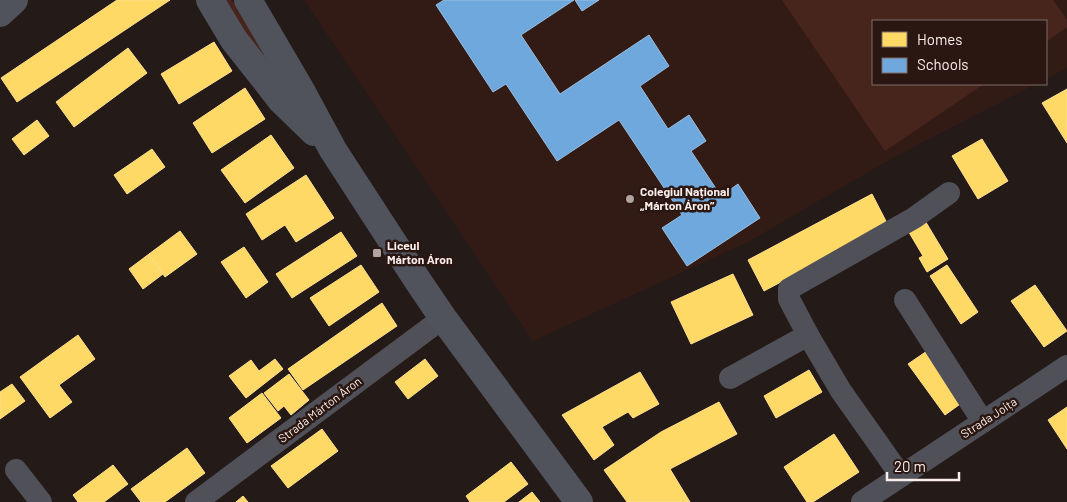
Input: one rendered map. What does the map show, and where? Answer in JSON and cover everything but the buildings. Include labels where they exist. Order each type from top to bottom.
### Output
[{"type":"main road","points":[[0,13],[14,0]]},
{"type":"main road","points":[[210,0],[234,40],[282,100],[333,150]]},
{"type":"main road","points":[[248,0],[333,150],[443,318],[579,502]]},
{"type":"street","points":[[901,476],[841,391],[789,299],[789,289],[914,218],[949,193]]},
{"type":"street","points":[[905,300],[983,422]]},
{"type":"street","name":"Strada Márton Áron","points":[[196,502],[443,318]]},
{"type":"street","points":[[730,378],[808,335]]},
{"type":"street","name":"Strada Joița","points":[[862,502],[1067,366]]},
{"type":"street","points":[[16,470],[41,502]]},
{"type":"shaded area","points":[[220,0],[231,0],[252,20],[297,102]]},
{"type":"shaded area","name":"Colegiul Național „Márton Áron”","points":[[304,0],[1067,0],[1067,68],[1047,78],[1047,20],[872,20],[872,85],[1034,85],[896,156],[748,242],[533,341]]},
{"type":"shaded area","points":[[782,0],[1053,0],[1067,20],[1067,27],[1047,41],[1047,20],[872,20],[872,85],[983,85],[885,151]]},
{"type":"place","name":"Colegiul Național „Márton Áron”","points":[[630,199]]},
{"type":"place","name":"Liceul Márton Áron","points":[[377,253]]}]
